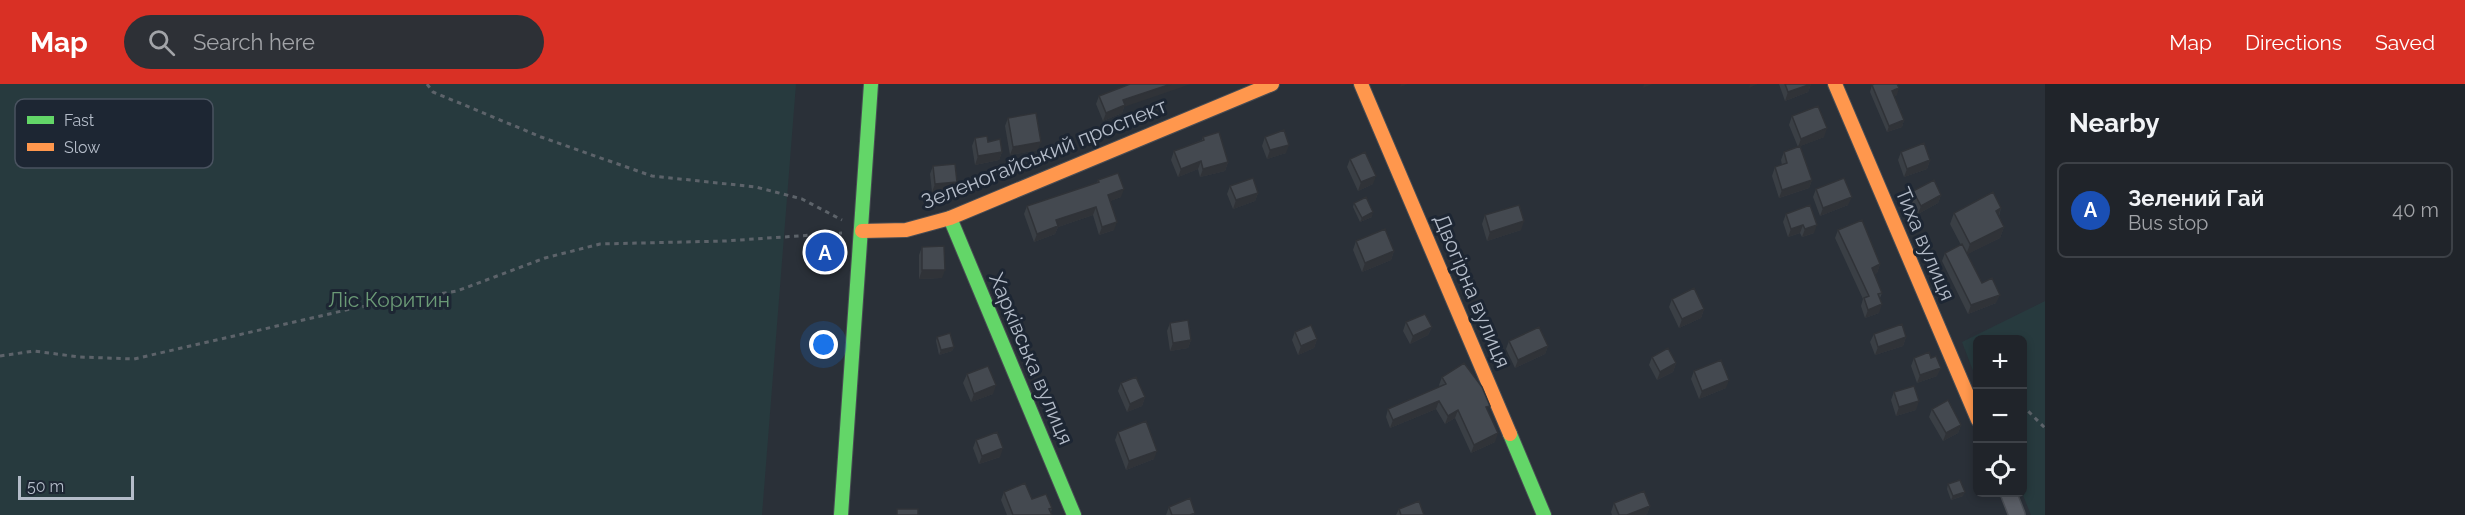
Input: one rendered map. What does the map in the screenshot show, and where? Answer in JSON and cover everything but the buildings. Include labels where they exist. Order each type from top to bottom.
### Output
[{"type":"main road","points":[[842,515],[871,84]]},
{"type":"main road","name":"Зеленогайський проспект","points":[[862,231],[906,230],[950,218],[1272,84]]},
{"type":"main road","name":"Двогірна вулиця","points":[[1361,84],[1544,515]]},
{"type":"main road","name":"Тиха вулиця","points":[[1835,84],[1973,411]]},
{"type":"main road","name":"Харківська вулиця","points":[[950,218],[1074,515]]},
{"type":"street","points":[[2010,497],[2017,515]]},
{"type":"path","points":[[427,84],[433,92],[530,132],[652,176],[756,187],[802,199],[862,231]]},
{"type":"path","points":[[0,356],[34,351],[79,357],[134,359],[355,308],[457,291],[545,258],[600,244],[725,241],[862,231]]},
{"type":"path","points":[[2027,410],[2045,428]]},
{"type":"green space","name":"Ліс Коритин","points":[[0,84],[796,84],[762,515],[0,515]]},
{"type":"green space","points":[[2045,301],[2045,515],[2031,515],[2024,497],[2027,497],[2027,335],[1976,335]]},
{"type":"green space","points":[[1973,337],[1973,371],[1962,342]]},
{"type":"traffic: fast","points":[[841,515],[871,84]]},
{"type":"traffic: fast","points":[[950,218],[1074,515]]},
{"type":"traffic: fast","points":[[1510,434],[1544,515]]},
{"type":"traffic: slow","points":[[862,231],[906,230],[950,218],[1272,84]]},
{"type":"traffic: slow","points":[[1361,84],[1510,434]]},
{"type":"traffic: slow","points":[[1835,84],[1973,408]]},
{"type":"place","name":"Зелений Гай","points":[[825,252]]}]
